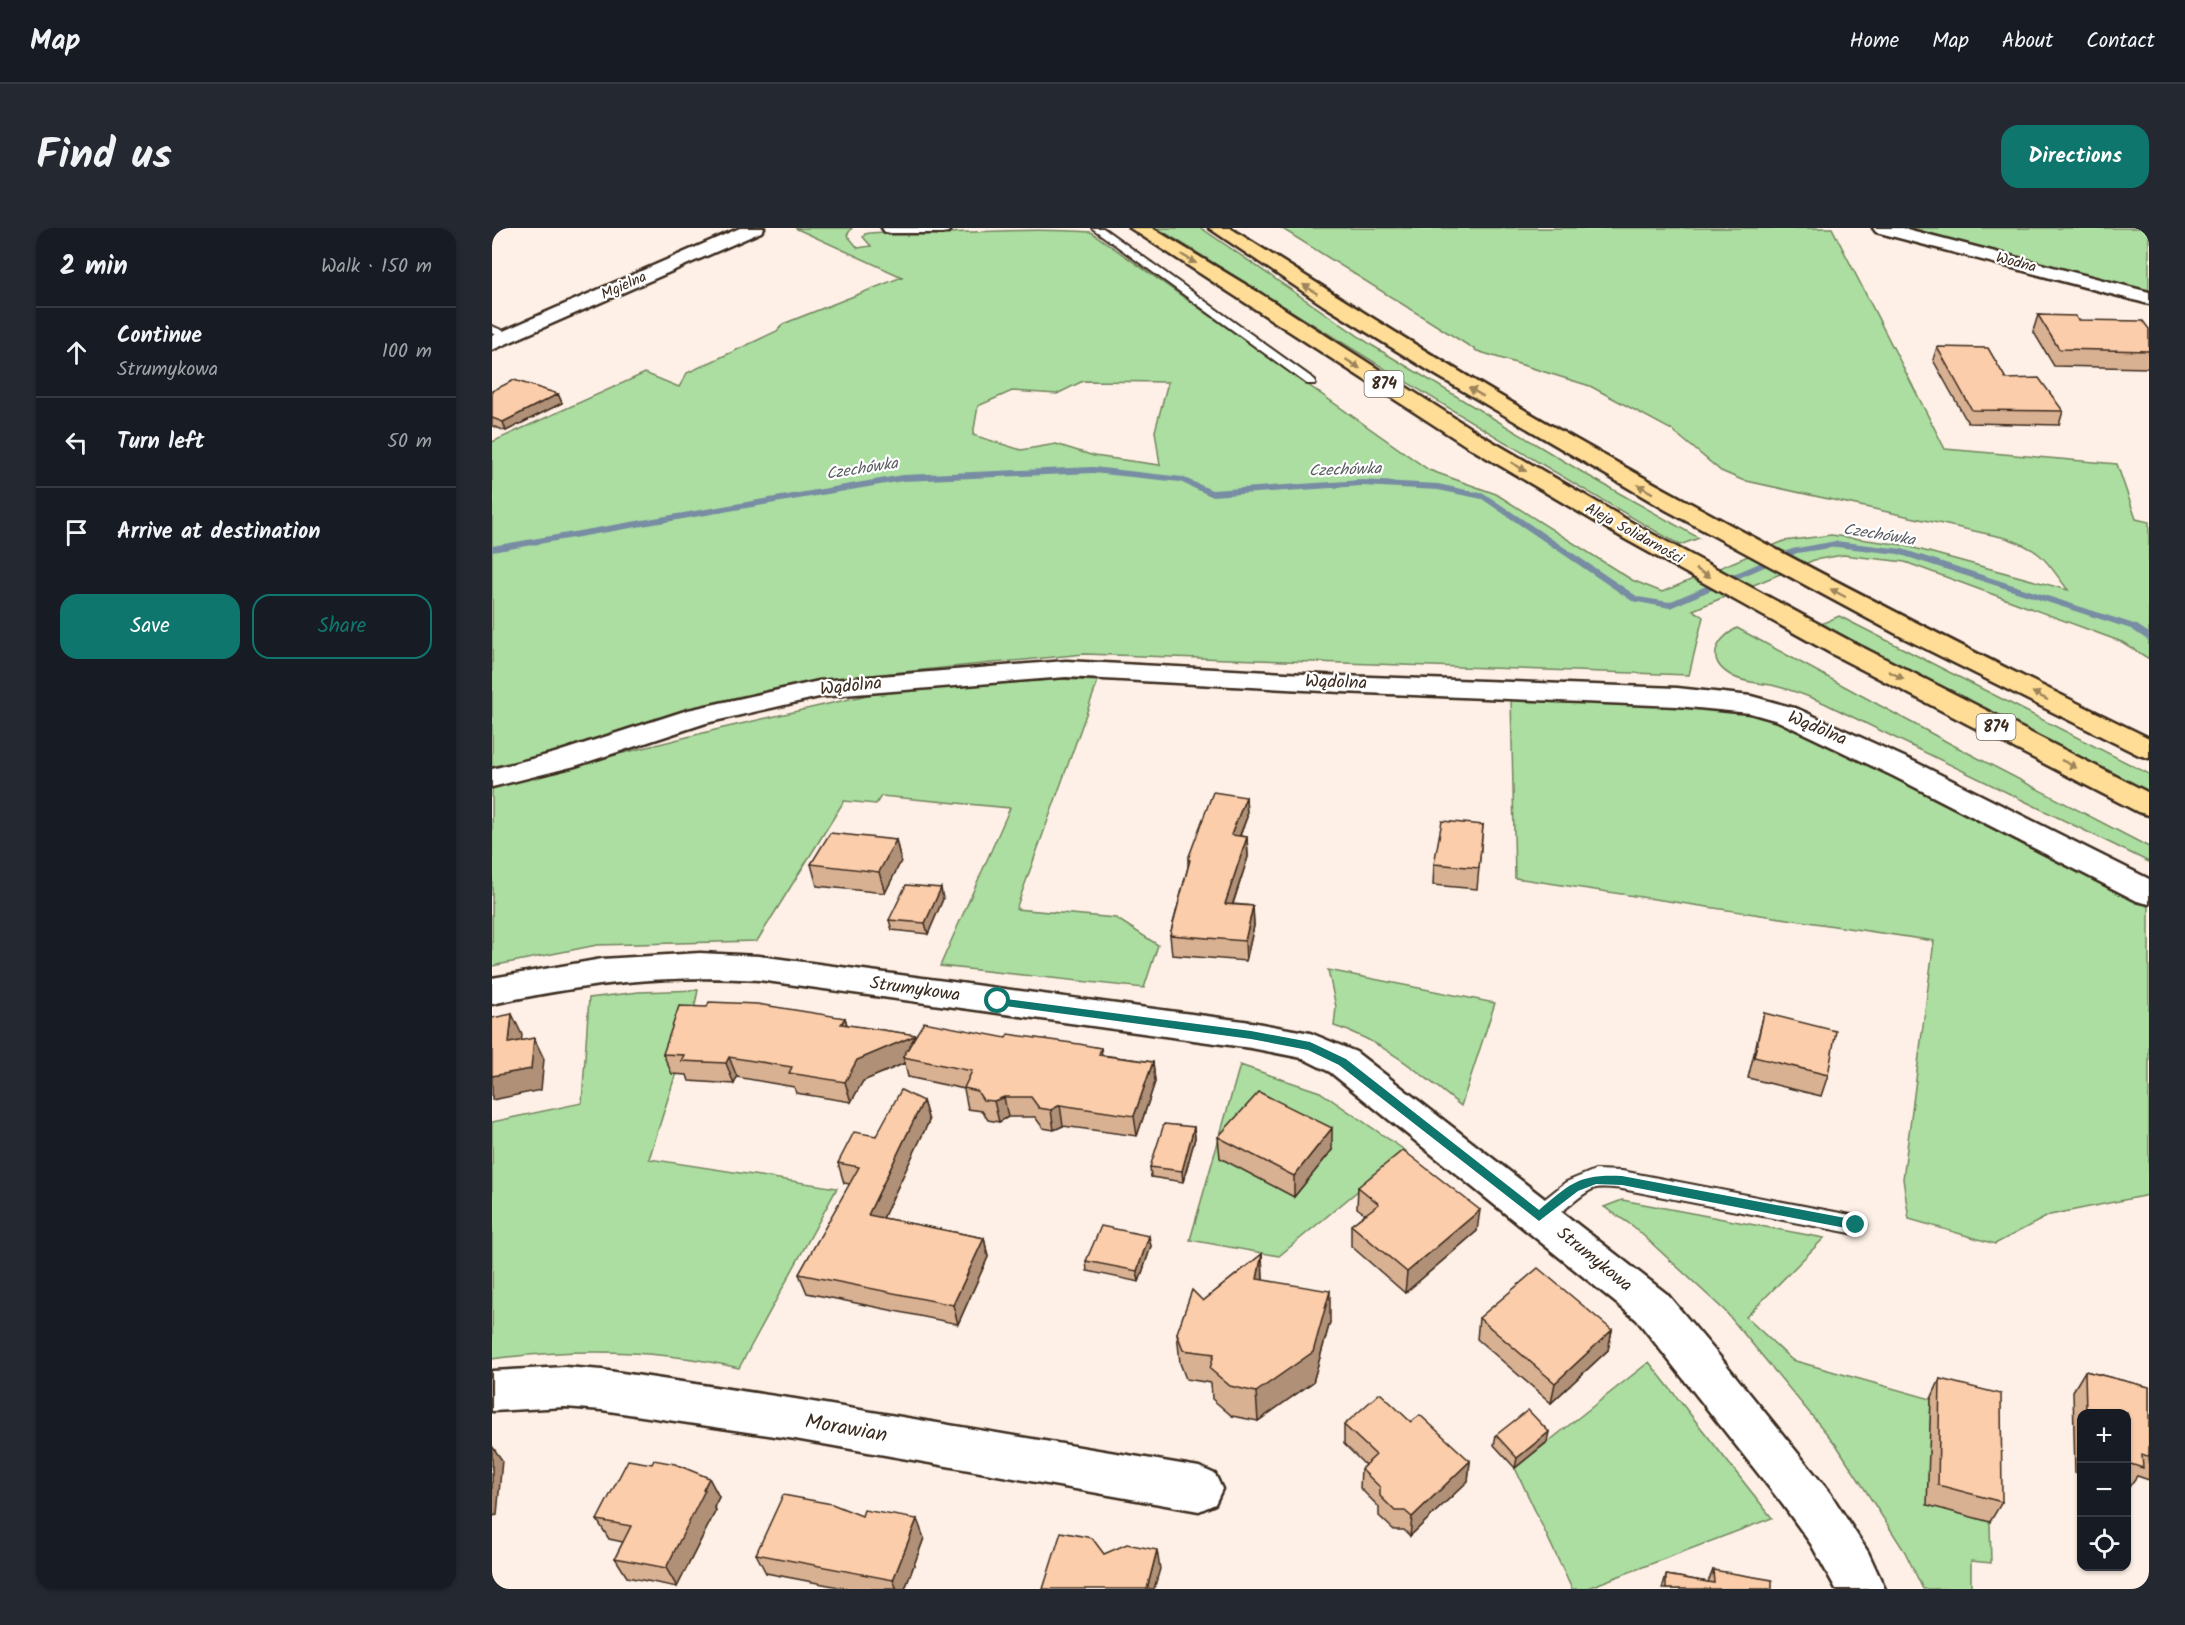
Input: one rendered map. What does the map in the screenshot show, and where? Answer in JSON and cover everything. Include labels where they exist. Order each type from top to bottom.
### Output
[{"type":"main road","name":"Aleja Solidarności","points":[[1139,228],[1254,298],[1473,440],[1634,534],[1844,649],[2149,805]]},
{"type":"main road","name":"874","points":[[1218,228],[1435,368],[1598,463],[1890,620],[2149,749]]},
{"type":"street","name":"Mgielna","points":[[498,337],[755,228]]},
{"type":"street","points":[[891,228],[942,228]]},
{"type":"street","name":"Wodna","points":[[1882,228],[2149,298]]},
{"type":"street","name":"Wądolna","points":[[492,778],[564,760],[698,716],[819,689],[1066,669],[1341,684],[1677,697],[1751,705],[1788,715],[1904,769],[2149,893]]},
{"type":"street","name":"Strumykowa","points":[[492,991],[599,971],[659,966],[713,965],[759,968],[1281,1040],[1310,1046],[1342,1062],[1539,1216],[1628,1287],[1669,1327],[1789,1477],[1846,1557],[1861,1589]]},
{"type":"street","name":"Morawian","points":[[492,1391],[565,1387],[602,1390],[795,1419],[1199,1489]]},
{"type":"lane","points":[[1097,228],[1311,382]]},
{"type":"lane","points":[[1539,1216],[1574,1188],[1595,1179],[1622,1180],[1856,1225]]},
{"type":"green space","points":[[795,228],[852,228],[847,235],[858,248],[871,246],[863,237],[865,234],[879,232],[913,234],[1027,230],[1091,232],[1429,470],[1496,494],[1632,580],[1662,592],[1784,541],[1831,535],[1903,545],[2068,590],[2036,552],[2006,538],[1742,480],[1721,471],[1672,430],[1590,386],[1477,351],[1281,228],[1832,228],[1945,449],[2117,464],[2136,519],[2149,522],[2149,659],[2122,642],[1905,562],[1843,555],[1814,560],[1693,610],[1703,617],[1689,675],[1084,654],[852,677],[492,768],[492,442],[645,373],[679,387],[687,373],[777,331],[783,324],[902,277]],"holes":[[[1083,381],[1168,382],[1155,431],[1160,465],[1094,456],[1056,444],[1021,450],[973,435],[978,406],[1012,391],[1057,394]]]},
{"type":"green space","points":[[1157,228],[1201,228],[1373,346],[1587,475],[1699,538],[1680,545],[1483,429]]},
{"type":"green space","points":[[1901,228],[2149,228],[2149,293]]},
{"type":"green space","points":[[1839,616],[2149,774],[2149,795],[1819,625]]},
{"type":"green space","points":[[1737,628],[1949,743],[2149,847],[2149,862],[1824,703],[1788,689],[1734,677],[1719,665],[1716,652],[1723,639]]},
{"type":"green space","points":[[1061,679],[1098,681],[1016,909],[1116,918],[1158,945],[1144,988],[940,966],[1010,808],[881,796],[876,804],[844,801],[757,941],[597,945],[492,966],[492,786],[719,729],[876,693]]},
{"type":"green space","points":[[1511,698],[1668,704],[1762,715],[1797,728],[2149,903],[2149,1195],[2050,1215],[1995,1244],[1909,1219],[1903,1179],[1934,941],[1515,878]]},
{"type":"green space","points":[[1328,970],[1495,1003],[1461,1106],[1385,1049],[1352,1032],[1334,1026],[1336,1007]]},
{"type":"green space","points":[[698,990],[691,1025],[649,1159],[837,1188],[739,1368],[678,1357],[616,1352],[554,1353],[492,1359],[492,1122],[582,1103],[589,998],[639,992]]},
{"type":"green space","points":[[1240,1065],[1320,1092],[1406,1151],[1279,1256],[1190,1240]]},
{"type":"green space","points":[[1622,1200],[1824,1238],[1746,1317],[1792,1360],[1931,1399],[1928,1505],[1990,1522],[1991,1563],[1971,1561],[1971,1589],[1923,1589],[1905,1552],[1837,1446],[1725,1311],[1633,1226],[1604,1207]]},
{"type":"green space","points":[[1649,1362],[1772,1518],[1585,1589],[1572,1589],[1515,1468]]},
{"type":"building","points":[[2038,315],[2075,316],[2078,320],[2143,321],[2149,329],[2149,351],[2059,349]]},
{"type":"building","points":[[1937,347],[1988,348],[2006,379],[2039,378],[2063,411],[1972,410]]},
{"type":"building","points":[[514,380],[558,394],[503,422],[492,418],[492,391]]},
{"type":"building","points":[[1213,792],[1246,797],[1231,835],[1247,837],[1225,904],[1253,906],[1245,941],[1170,935],[1190,860],[1188,859]]},
{"type":"building","points":[[1442,821],[1483,825],[1479,868],[1434,864]]},
{"type":"building","points":[[830,833],[896,840],[879,872],[811,864]]},
{"type":"building","points":[[906,885],[941,888],[925,923],[889,920]]},
{"type":"building","points":[[709,1002],[757,1004],[845,1018],[841,1024],[916,1035],[857,1060],[845,1082],[789,1073],[792,1067],[729,1057],[726,1063],[681,1061],[684,1055],[663,1054],[679,1006],[707,1007]]},
{"type":"building","points":[[1764,1013],[1836,1031],[1828,1075],[1754,1057]]},
{"type":"building","points":[[512,1014],[509,1043],[534,1038],[531,1069],[492,1076],[492,1018]]},
{"type":"building","points":[[924,1022],[1006,1038],[1008,1034],[1079,1044],[1101,1048],[1099,1055],[1153,1062],[1134,1116],[1060,1105],[1051,1110],[1039,1108],[1031,1097],[983,1100],[977,1091],[964,1088],[972,1071],[903,1057]]},
{"type":"building","points":[[901,1090],[923,1101],[868,1215],[984,1238],[953,1305],[799,1274],[859,1167],[838,1163],[854,1132],[876,1136]]},
{"type":"building","points":[[1259,1092],[1332,1128],[1294,1176],[1218,1137]]},
{"type":"building","points":[[1164,1124],[1194,1127],[1182,1171],[1150,1167]]},
{"type":"building","points":[[1403,1150],[1480,1210],[1407,1272],[1351,1225],[1379,1204],[1358,1187]]},
{"type":"building","points":[[1101,1226],[1149,1236],[1137,1271],[1086,1261]]},
{"type":"building","points":[[1262,1254],[1257,1279],[1330,1291],[1313,1352],[1256,1392],[1230,1386],[1210,1369],[1214,1354],[1183,1350],[1177,1333],[1192,1290],[1203,1301]]},
{"type":"building","points":[[1538,1268],[1612,1330],[1555,1383],[1479,1318]]},
{"type":"building","points":[[2085,1371],[2149,1387],[2149,1456],[2142,1455],[2143,1468],[2131,1464],[2131,1409],[2086,1409]]},
{"type":"building","points":[[1940,1379],[2001,1394],[2002,1502],[1938,1485]]},
{"type":"building","points":[[1380,1393],[1411,1422],[1420,1415],[1470,1461],[1412,1517],[1405,1511],[1395,1511],[1380,1496],[1380,1487],[1361,1469],[1376,1455],[1344,1425]]},
{"type":"building","points":[[1528,1410],[1549,1432],[1517,1458],[1496,1435]]},
{"type":"building","points":[[628,1460],[652,1464],[654,1460],[675,1464],[709,1478],[666,1568],[615,1558],[631,1526],[597,1520]]},
{"type":"building","points":[[783,1495],[832,1504],[862,1516],[864,1510],[917,1519],[893,1580],[756,1554]]},
{"type":"building","points":[[1061,1532],[1092,1538],[1104,1554],[1127,1544],[1157,1550],[1147,1589],[1043,1589]]},
{"type":"building","points":[[1713,1570],[1772,1580],[1772,1589],[1666,1589],[1666,1575],[1714,1583]]},
{"type":"waterway","name":"Czechówka","points":[[492,549],[903,478],[1093,470],[1182,480],[1211,493],[1362,483],[1438,487],[1485,497],[1635,599],[1670,605],[1795,551],[1836,544],[1899,551],[2134,627],[2149,638]]},
{"type":"route","points":[[998,1001],[1251,1035],[1310,1046],[1342,1062],[1539,1216],[1574,1188],[1595,1179],[1622,1180],[1856,1225]]}]
